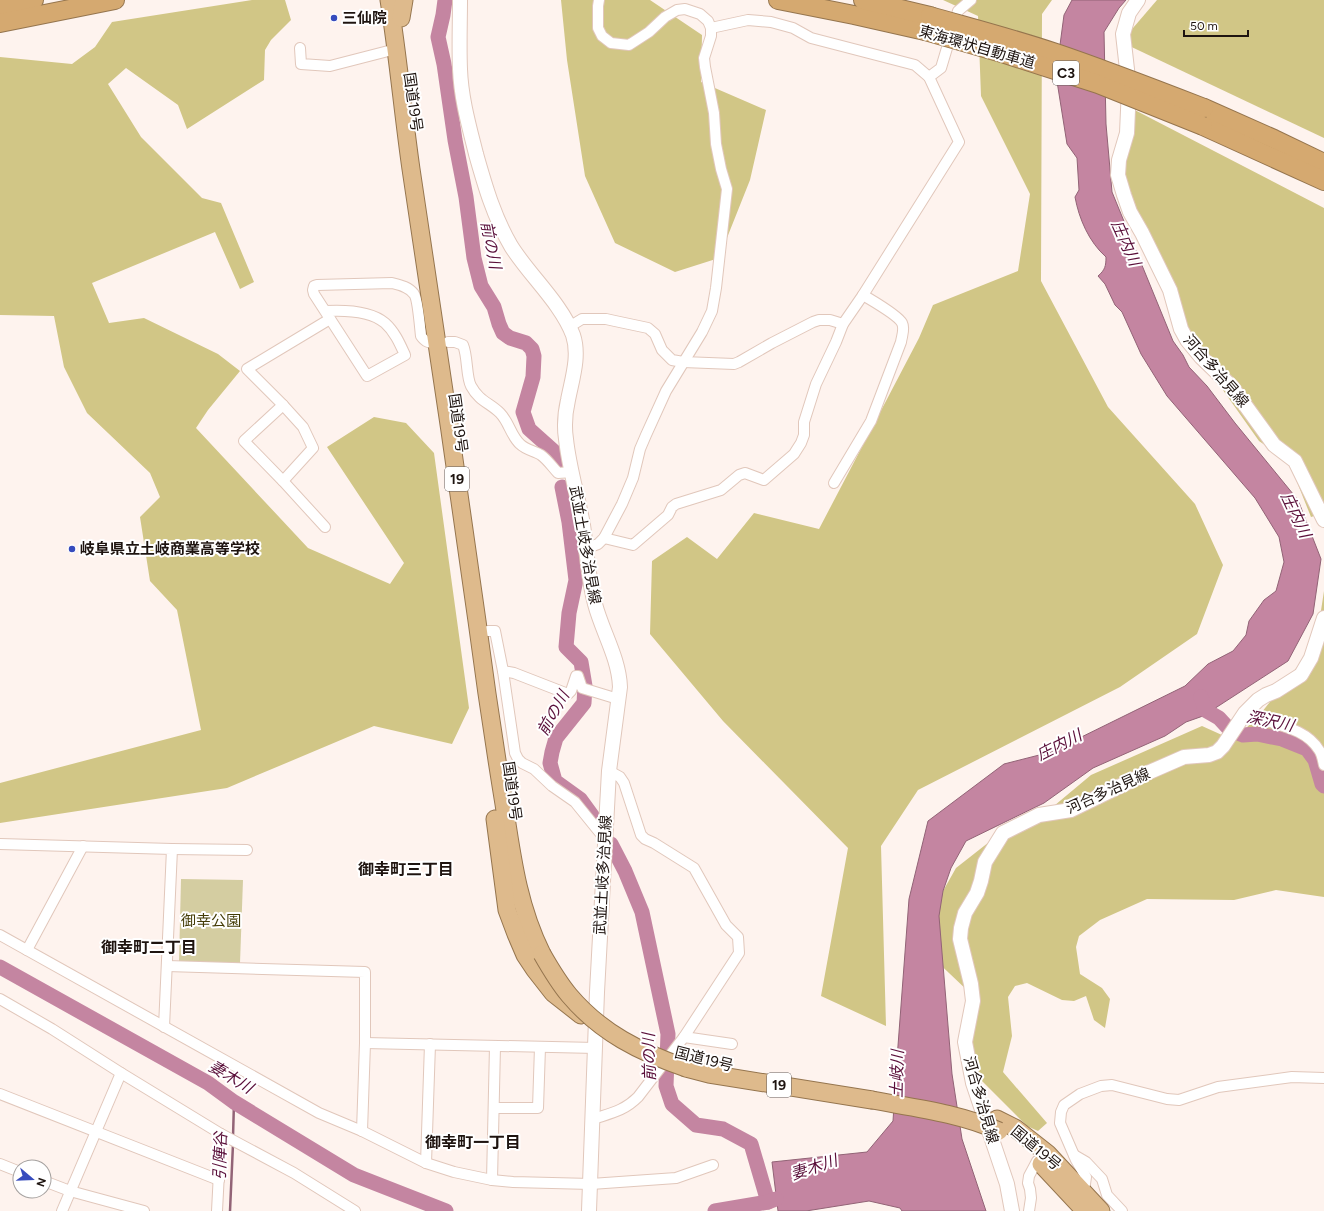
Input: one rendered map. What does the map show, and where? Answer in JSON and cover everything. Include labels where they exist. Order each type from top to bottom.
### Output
[{"type":"highway","points":[[0,7],[34,0]]},
{"type":"highway","points":[[0,23],[115,0]]},
{"type":"highway","name":"国道19号","points":[[389,0],[408,148],[469,508],[525,878],[546,951]]},
{"type":"highway","name":"国道19号","points":[[398,0],[462,507],[490,713],[516,882],[532,935],[591,1004],[634,1035],[688,1063],[713,1064],[873,1095],[949,1103],[975,1111],[998,1125],[1037,1161],[1085,1211]]},
{"type":"highway","name":"19","points":[[401,18],[404,0]]},
{"type":"highway","name":"東海環状自動車道","points":[[778,0],[854,15],[927,24],[1009,38],[1055,53],[1107,71],[1204,117],[1324,181]]},
{"type":"highway","name":"東海環状自動車道","points":[[862,0],[927,24]]},
{"type":"highway","name":"東海環状自動車道","points":[[1204,117],[1274,139],[1324,163]]},
{"type":"highway","points":[[490,713],[488,753],[507,910],[525,955],[553,993],[586,1018],[596,1019]]},
{"type":"highway","name":"国道19号","points":[[998,1125],[1015,1128],[1048,1154],[1101,1211]]},
{"type":"main road","name":"武並土岐多治見線","points":[[460,0],[460,70],[465,114],[483,180],[494,210],[511,245],[532,276],[556,306],[573,336],[576,359],[564,422],[566,440],[587,548],[591,590],[595,606],[620,678],[609,771],[605,839],[596,1019],[589,1211]]},
{"type":"main road","name":"河合多治見線","points":[[1138,0],[1129,13],[1123,34],[1129,87],[1127,133],[1119,160],[1118,175],[1126,201],[1130,212],[1170,290],[1181,329],[1187,340],[1201,357],[1232,386],[1274,445],[1296,461],[1324,520]]},
{"type":"main road","name":"河合多治見線","points":[[1012,1211],[1006,1184],[973,1083],[965,1042],[973,1001],[971,984],[960,939],[961,928],[965,913],[977,893],[985,862],[1003,833],[1039,815],[1071,810],[1184,757],[1209,755],[1217,752],[1243,716],[1258,700],[1276,691],[1301,675],[1311,658],[1324,618]]},
{"type":"street","points":[[587,548],[598,544],[604,538],[622,504],[633,478],[640,449],[666,391],[702,332],[712,311],[727,189],[716,144],[714,113],[704,58],[712,28],[708,21],[700,14],[685,9],[677,10],[666,17],[649,32],[629,45],[611,44],[602,36],[598,28],[598,6],[600,0]]},
{"type":"street","points":[[929,77],[941,68],[958,11],[971,0]]},
{"type":"street","points":[[604,538],[633,545],[668,515],[672,507],[676,504],[721,490],[745,472],[764,480],[794,454],[804,435],[804,422],[816,384],[843,324],[960,142],[929,77],[915,65],[812,38],[792,28],[771,22],[748,20],[712,28]]},
{"type":"street","points":[[300,48],[301,64],[330,66],[396,50]]},
{"type":"street","points":[[283,481],[313,448],[303,427],[247,369],[327,315],[345,310],[363,313],[385,323],[398,339],[405,355],[367,376],[327,315],[314,294],[314,286],[317,285],[392,283],[402,285],[410,290],[416,296],[421,336],[423,339],[430,343],[455,342],[463,344],[466,352],[470,384],[474,392],[484,402],[499,411],[521,446],[542,456],[558,473],[572,472]]},
{"type":"street","points":[[834,483],[872,421],[901,342],[903,330],[902,322],[897,317],[863,295]]},
{"type":"street","points":[[569,327],[582,320],[606,320],[648,328],[654,334],[662,350],[672,360],[684,362],[734,364],[817,321],[830,320],[843,324]]},
{"type":"street","points":[[283,405],[244,441],[326,527]]},
{"type":"street","points":[[488,631],[495,631],[503,672],[515,753],[518,759],[522,763],[534,769],[552,786],[575,802],[605,839]]},
{"type":"street","points":[[503,672],[514,674],[568,694],[571,692],[576,676],[578,676],[584,689],[618,699]]},
{"type":"street","points":[[1243,716],[1285,726],[1301,734],[1312,741],[1320,751],[1324,765]]},
{"type":"street","points":[[593,1119],[623,1109],[630,1105],[638,1097],[684,1037],[739,953],[738,937],[726,925],[694,868],[645,839],[641,835],[624,783],[620,777],[609,771]]},
{"type":"street","points":[[0,844],[246,850]]},
{"type":"street","points":[[27,950],[83,846]]},
{"type":"street","points":[[164,1027],[168,966],[172,849]]},
{"type":"street","points":[[0,935],[319,1113],[362,1131],[426,1163],[454,1172],[492,1180],[591,1186],[676,1178],[713,1165]]},
{"type":"street","points":[[168,966],[365,972],[365,1043],[362,1131]]},
{"type":"street","points":[[0,999],[52,1029],[221,1134],[294,1174],[355,1211]]},
{"type":"street","points":[[684,1037],[732,1044]]},
{"type":"street","points":[[365,1043],[596,1048]]},
{"type":"street","points":[[426,1163],[430,1044]]},
{"type":"street","points":[[492,1180],[495,1046]]},
{"type":"street","points":[[494,1108],[538,1108],[540,1047]]},
{"type":"street","points":[[62,1211],[121,1073]]},
{"type":"street","points":[[1082,1190],[1086,1177],[1074,1155],[1060,1123],[1061,1112],[1064,1106],[1080,1094],[1101,1086],[1112,1085],[1167,1099],[1179,1100],[1218,1087],[1292,1077],[1324,1078]]},
{"type":"street","points":[[0,1094],[219,1180]]},
{"type":"street","points":[[217,1211],[221,1134]]},
{"type":"street","points":[[1074,1155],[1086,1162],[1102,1179],[1107,1195],[1122,1211]]},
{"type":"street","points":[[1029,1211],[1031,1198],[1028,1176],[1037,1161]]},
{"type":"street","points":[[0,1164],[12,1169]]},
{"type":"street","points":[[52,1184],[70,1191],[144,1211]]},
{"type":"green space","name":"御幸公園","points":[[181,879],[243,880],[240,963],[179,962]]},
{"type":"shaded area","points":[[252,0],[285,0],[291,20],[271,40],[265,50],[264,80],[187,129],[178,105],[126,68],[108,84],[141,137],[202,198],[221,203],[254,282],[240,289],[215,232],[92,283],[109,323],[144,318],[218,354],[240,371],[208,410],[196,428],[308,548],[390,584],[404,563],[327,447],[374,417],[406,423],[434,453],[469,708],[452,744],[374,726],[227,788],[0,823],[0,783],[201,730],[177,610],[150,581],[140,517],[160,497],[150,473],[87,413],[64,367],[54,316],[0,315],[0,57],[72,64],[95,47],[112,22]]},
{"type":"shaded area","points":[[561,0],[650,0],[702,35],[701,82],[766,110],[750,180],[719,258],[675,272],[615,243],[585,176],[567,60]]},
{"type":"shaded area","points":[[943,0],[1052,0],[1042,14],[1041,281],[1108,407],[1195,504],[1223,565],[1197,634],[1120,687],[918,790],[881,846],[886,1026],[821,996],[848,848],[723,721],[650,634],[652,561],[687,537],[717,559],[754,513],[819,529],[919,338],[933,305],[1018,271],[1030,194],[981,96],[978,16]]},
{"type":"shaded area","points":[[1157,0],[1324,0],[1324,138],[1121,42]]},
{"type":"shaded area","points":[[1127,106],[1324,208],[1324,513],[1311,517],[1289,462],[1259,441],[1179,328],[1124,200]]},
{"type":"shaded area","points":[[1324,591],[1324,897],[1276,890],[1234,900],[1147,899],[1100,920],[1079,936],[1076,947],[1080,974],[1102,988],[1110,999],[1105,1028],[1094,1020],[1086,996],[1074,1001],[1062,1000],[1027,983],[1015,986],[1008,997],[1012,1036],[1003,1072],[1047,1123],[1038,1131],[1027,1126],[972,1071],[969,992],[929,954],[943,891],[956,868],[998,835],[1024,831],[1091,775],[1202,726],[1233,740],[1258,717],[1316,643]]},
{"type":"water","points":[[1072,0],[1126,0],[1119,8],[1104,32],[1106,124],[1112,192],[1173,341],[1189,367],[1207,386],[1298,500],[1321,559],[1313,614],[1288,661],[1203,716],[1186,722],[1165,736],[1093,768],[1044,803],[966,841],[951,868],[943,891],[939,916],[952,1074],[962,1139],[986,1211],[902,1211],[900,1208],[869,1201],[806,1211],[778,1211],[772,1162],[867,1152],[893,1121],[909,899],[928,821],[1004,764],[1051,752],[1185,686],[1208,664],[1233,651],[1246,635],[1249,621],[1264,600],[1276,591],[1284,562],[1279,537],[1255,498],[1167,396],[1141,354],[1122,312],[1115,305],[1105,284],[1098,276],[1105,268],[1106,257],[1100,251],[1086,230],[1077,205],[1075,197],[1079,190],[1077,158],[1067,144],[1056,75],[1064,15]]},
{"type":"waterway","name":"前の川","points":[[445,0],[438,37],[444,64],[455,140],[466,197],[474,258],[481,286],[494,307],[503,333],[510,338],[526,343],[532,349],[534,356],[533,377],[523,412],[529,429],[557,454],[558,462]]},
{"type":"waterway","name":"前の川","points":[[562,487],[569,522],[576,580],[569,613],[566,647],[581,662],[585,686],[584,703],[556,738],[550,763],[555,781],[580,799],[596,821]]},
{"type":"waterway","name":"深沢川","points":[[1201,697],[1205,710],[1219,718],[1230,730],[1243,735],[1257,734],[1282,739],[1307,749],[1315,760],[1322,784],[1324,786]]},
{"type":"waterway","name":"前の川","points":[[611,844],[625,871],[642,912],[668,1034],[666,1086],[672,1104],[696,1125],[723,1129],[751,1144],[768,1202]]},
{"type":"waterway","name":"妻木川","points":[[0,967],[208,1083],[234,1102],[354,1175],[446,1211]]},
{"type":"waterway","name":"引陣谷","points":[[233,1137],[234,1102]]},
{"type":"waterway","name":"引陣谷","points":[[230,1211],[233,1144]]},
{"type":"waterway","name":"妻木川","points":[[715,1211],[768,1202],[776,1199]]},
{"type":"place","name":"三仙院","points":[[334,18]]},
{"type":"place","name":"岐阜県立土岐商業高等学校","points":[[72,549]]},
{"type":"district","name":"御幸町三丁目","points":[[406,869]]},
{"type":"district","name":"御幸町二丁目","points":[[149,947]]},
{"type":"district","name":"御幸町一丁目","points":[[473,1142]]},
{"type":"water label","name":"庄内川","points":[[1126,243]]},
{"type":"water label","name":"庄内川","points":[[1296,515]]},
{"type":"water label","name":"庄内川","points":[[1059,745]]},
{"type":"water label","name":"土岐川","points":[[897,1074]]}]
